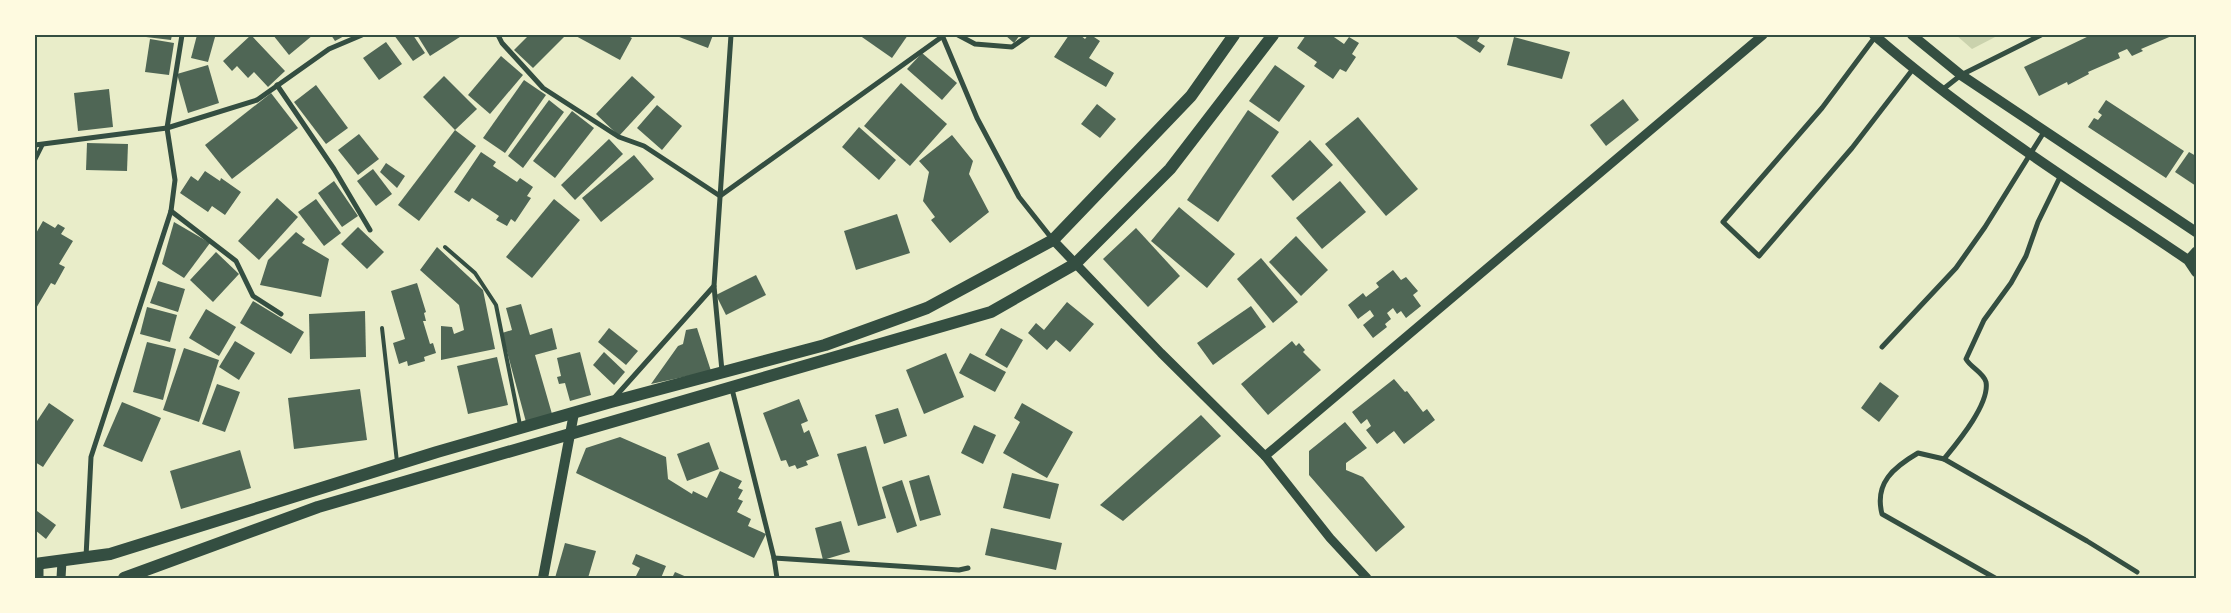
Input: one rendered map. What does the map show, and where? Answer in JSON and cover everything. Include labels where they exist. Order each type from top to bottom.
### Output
[{"type":"main road","points":[[37,563],[110,554],[397,464],[611,402],[722,374],[825,345],[927,308],[1053,240],[1191,96],[1234,35]]},
{"type":"main road","points":[[124,578],[318,506],[991,312],[1075,264],[1170,169],[1273,35]]},
{"type":"main road","points":[[1912,35],[1961,75],[2196,232]]},
{"type":"main road","points":[[1875,36],[1913,69],[2030,154],[2188,260],[2196,272]]},
{"type":"main road","points":[[543,578],[574,413]]},
{"type":"street","points":[[86,558],[91,457],[171,211],[175,180],[167,128],[182,35]]},
{"type":"street","points":[[35,145],[167,128],[257,100],[329,49],[362,35]]},
{"type":"street","points":[[498,35],[502,43],[543,88],[619,136],[644,146],[720,196]]},
{"type":"street","points":[[722,374],[714,286],[731,35]]},
{"type":"street","points":[[720,196],[942,35],[977,118],[1019,197],[1075,264],[1265,456],[1330,538],[1367,578]]},
{"type":"street","points":[[958,35],[975,44],[1012,47],[1030,35]]},
{"type":"street","points":[[1265,456],[1763,35]]},
{"type":"street","points":[[1942,90],[1961,75],[2041,35]]},
{"type":"street","points":[[1875,36],[1822,108],[1723,222],[1759,256],[1852,148],[1913,69]]},
{"type":"street","points":[[277,85],[334,169],[370,230]]},
{"type":"street","points":[[1882,347],[1956,268],[1986,227],[2044,132]]},
{"type":"street","points":[[1944,459],[1970,427],[1984,394],[1986,381],[1982,375],[1970,367],[1966,359],[1984,320],[2011,283],[2026,256],[2038,222],[2062,175]]},
{"type":"street","points":[[171,211],[236,261],[253,296],[281,314]]},
{"type":"street","points":[[2188,260],[2196,251]]},
{"type":"street","points":[[611,402],[714,286]]},
{"type":"street","points":[[732,387],[774,558],[777,578]]},
{"type":"street","points":[[1996,578],[1882,514],[1879,502],[1885,481],[1897,465],[1918,453],[1944,459],[2087,541],[2136,572]]},
{"type":"street","points":[[774,558],[887,567],[959,570],[968,568]]},
{"type":"street","points":[[61,578],[62,561]]},
{"type":"street","points":[[37,563],[39,578]]},
{"type":"lane","points":[[35,160],[43,144]]},
{"type":"lane","points":[[445,247],[475,273],[496,305],[521,428]]},
{"type":"lane","points":[[382,328],[397,464]]},
{"type":"green space","points":[[1956,35],[1999,35],[1972,49]]},
{"type":"building","points":[[146,35],[172,35],[171,40],[146,37]]},
{"type":"building","points":[[197,35],[215,37],[208,62],[191,58]]},
{"type":"building","points":[[251,35],[285,71],[268,87],[254,72],[248,78],[237,66],[232,71],[223,61]]},
{"type":"building","points":[[273,35],[313,35],[289,55]]},
{"type":"building","points":[[331,35],[346,35],[335,41]]},
{"type":"building","points":[[394,35],[413,35],[425,53],[413,61]]},
{"type":"building","points":[[417,35],[463,35],[430,56]]},
{"type":"building","points":[[529,35],[566,35],[533,68],[514,50]]},
{"type":"building","points":[[574,35],[626,35],[632,38],[620,60]]},
{"type":"building","points":[[674,35],[713,35],[708,48]]},
{"type":"building","points":[[859,35],[908,35],[892,58]]},
{"type":"building","points":[[1005,35],[1020,35],[1014,43]]},
{"type":"building","points":[[1069,35],[1080,35],[1085,39],[1088,35],[1091,35],[1100,41],[1089,58],[1114,73],[1106,87],[1054,57]]},
{"type":"building","points":[[1306,35],[1331,35],[1344,44],[1349,37],[1359,43],[1352,54],[1356,57],[1346,72],[1340,69],[1333,79],[1314,66],[1317,62],[1297,48]]},
{"type":"building","points":[[1453,35],[1481,35],[1477,41],[1485,46],[1480,53]]},
{"type":"building","points":[[2091,35],[2174,35],[2141,49],[2143,51],[2132,56],[2127,49],[2118,53],[2120,58],[2088,72],[2089,74],[2068,85],[2067,82],[2039,96],[2024,67]]},
{"type":"building","points":[[1514,37],[1570,52],[1562,79],[1507,65]]},
{"type":"building","points":[[150,39],[174,43],[169,75],[145,72]]},
{"type":"building","points":[[386,42],[402,64],[379,80],[363,58]]},
{"type":"building","points":[[922,53],[957,83],[942,100],[907,69]]},
{"type":"building","points":[[501,56],[523,75],[490,114],[468,95]]},
{"type":"building","points":[[208,65],[219,103],[188,113],[177,74]]},
{"type":"building","points":[[1275,65],[1305,86],[1279,122],[1249,101]]},
{"type":"building","points":[[444,76],[477,109],[455,130],[423,97]]},
{"type":"building","points":[[632,76],[655,97],[619,136],[596,114]]},
{"type":"building","points":[[524,80],[546,95],[505,153],[483,138]]},
{"type":"building","points":[[901,83],[947,124],[910,166],[864,126]]},
{"type":"building","points":[[316,85],[348,128],[326,144],[294,102]]},
{"type":"building","points":[[109,89],[113,127],[78,131],[74,93]]},
{"type":"building","points":[[271,93],[298,128],[232,179],[205,145]]},
{"type":"building","points":[[1623,99],[1639,120],[1606,146],[1590,125]]},
{"type":"building","points":[[549,100],[564,112],[523,168],[508,156]]},
{"type":"building","points":[[2106,100],[2184,151],[2166,178],[2088,127],[2094,118],[2098,120],[2102,115],[2098,112]]},
{"type":"building","points":[[1097,104],[1116,119],[1100,138],[1081,124]]},
{"type":"building","points":[[657,105],[682,126],[662,150],[637,128]]},
{"type":"building","points":[[1248,110],[1279,132],[1218,222],[1187,200]]},
{"type":"building","points":[[572,111],[594,128],[555,178],[533,161]]},
{"type":"building","points":[[1358,117],[1418,189],[1386,216],[1325,144]]},
{"type":"building","points":[[859,127],[896,160],[879,180],[842,147]]},
{"type":"building","points":[[455,130],[476,146],[419,221],[398,205]]},
{"type":"building","points":[[359,134],[379,159],[358,175],[338,150]]},
{"type":"building","points":[[952,135],[973,161],[969,174],[989,212],[950,243],[931,220],[935,217],[923,201],[929,172],[919,161]]},
{"type":"building","points":[[609,139],[623,154],[575,200],[561,185]]},
{"type":"building","points":[[1310,140],[1333,165],[1293,201],[1271,176]]},
{"type":"building","points":[[87,143],[128,144],[127,171],[86,170]]},
{"type":"building","points":[[481,152],[496,162],[493,166],[517,182],[520,178],[533,187],[527,196],[531,198],[515,222],[511,219],[507,226],[496,220],[499,216],[472,198],[469,202],[454,192]]},
{"type":"building","points":[[2189,152],[2196,156],[2196,186],[2175,172]]},
{"type":"building","points":[[634,155],[654,179],[601,222],[582,198]]},
{"type":"building","points":[[386,163],[405,176],[397,188],[380,172]]},
{"type":"building","points":[[373,169],[392,194],[376,206],[357,181]]},
{"type":"building","points":[[205,171],[220,181],[221,178],[241,192],[225,215],[212,206],[208,212],[180,193],[191,176],[198,181]]},
{"type":"building","points":[[334,181],[358,216],[342,227],[318,193]]},
{"type":"building","points":[[1340,181],[1366,212],[1322,249],[1296,218]]},
{"type":"building","points":[[277,198],[298,217],[259,260],[238,241]]},
{"type":"building","points":[[316,199],[341,233],[324,246],[298,212]]},
{"type":"building","points":[[554,199],[580,220],[532,278],[506,257]]},
{"type":"building","points":[[1179,207],[1235,254],[1207,288],[1151,241]]},
{"type":"building","points":[[897,214],[910,253],[856,270],[844,231]]},
{"type":"building","points":[[43,221],[55,228],[58,224],[65,228],[61,234],[73,241],[59,264],[65,267],[55,285],[51,283],[35,310],[35,235]]},
{"type":"building","points":[[174,222],[210,243],[184,278],[162,264]]},
{"type":"building","points":[[358,227],[384,252],[367,269],[341,244]]},
{"type":"building","points":[[1136,228],[1180,276],[1148,307],[1103,259]]},
{"type":"building","points":[[296,232],[305,239],[302,243],[329,259],[321,297],[260,285],[268,260]]},
{"type":"building","points":[[1296,236],[1328,270],[1301,296],[1269,262]]},
{"type":"building","points":[[437,247],[483,290],[495,349],[441,360],[441,326],[452,327],[454,334],[464,330],[459,305],[420,270]]},
{"type":"building","points":[[216,252],[239,274],[213,302],[190,280]]},
{"type":"building","points":[[1261,258],[1298,302],[1273,323],[1237,279]]},
{"type":"building","points":[[1393,270],[1401,280],[1406,277],[1418,291],[1413,295],[1421,306],[1406,318],[1401,311],[1397,314],[1393,308],[1387,313],[1391,319],[1385,324],[1387,327],[1373,338],[1363,325],[1374,316],[1370,310],[1358,319],[1348,305],[1363,293],[1366,297],[1379,287],[1376,283]]},
{"type":"building","points":[[756,275],[766,295],[726,315],[716,295]]},
{"type":"building","points":[[158,281],[185,289],[178,312],[150,303]]},
{"type":"building","points":[[417,283],[426,312],[424,313],[426,321],[423,321],[430,344],[433,343],[436,353],[424,357],[425,361],[408,366],[407,361],[399,364],[393,343],[405,339],[391,291]]},
{"type":"building","points":[[253,301],[304,332],[291,354],[240,323]]},
{"type":"building","points":[[1067,302],[1094,324],[1070,352],[1056,340],[1047,350],[1028,333],[1036,323],[1044,330]]},
{"type":"building","points":[[521,304],[530,335],[552,328],[557,349],[535,355],[552,414],[526,422],[502,333],[512,330],[506,308]]},
{"type":"building","points":[[1251,306],[1266,327],[1213,365],[1197,343]]},
{"type":"building","points":[[147,307],[177,315],[170,342],[140,334]]},
{"type":"building","points":[[206,309],[236,327],[219,356],[189,338]]},
{"type":"building","points":[[365,311],[366,357],[310,359],[309,314]]},
{"type":"building","points":[[609,328],[638,351],[626,365],[598,342]]},
{"type":"building","points":[[697,328],[711,371],[651,384],[678,346],[683,344],[686,330]]},
{"type":"building","points":[[1001,328],[1023,340],[1007,368],[985,355]]},
{"type":"building","points":[[235,341],[255,353],[239,380],[219,367]]},
{"type":"building","points":[[1292,341],[1296,346],[1299,343],[1305,350],[1303,352],[1321,370],[1268,415],[1241,384]]},
{"type":"building","points":[[147,342],[176,349],[163,400],[133,392]]},
{"type":"building","points":[[184,348],[219,360],[199,422],[163,410]]},
{"type":"building","points":[[580,352],[591,395],[570,401],[565,383],[559,384],[557,377],[561,376],[557,358]]},
{"type":"building","points":[[604,352],[625,372],[614,385],[593,365]]},
{"type":"building","points":[[946,353],[964,397],[924,414],[906,370]]},
{"type":"building","points":[[970,353],[1006,372],[995,392],[959,373]]},
{"type":"building","points":[[497,357],[508,405],[468,414],[457,366]]},
{"type":"building","points":[[1394,379],[1405,392],[1407,391],[1423,412],[1427,409],[1435,420],[1404,444],[1394,431],[1377,444],[1366,430],[1371,426],[1367,419],[1361,424],[1352,412]]},
{"type":"building","points":[[1880,382],[1899,396],[1879,422],[1861,408]]},
{"type":"building","points":[[217,384],[240,392],[225,432],[202,424]]},
{"type":"building","points":[[360,389],[367,440],[294,449],[288,398]]},
{"type":"building","points":[[799,399],[808,421],[801,424],[804,433],[809,430],[819,456],[806,461],[808,465],[797,469],[795,465],[789,467],[786,460],[781,461],[763,413]]},
{"type":"building","points":[[122,402],[161,418],[142,462],[103,446]]},
{"type":"building","points":[[49,403],[74,420],[43,467],[35,462],[35,424]]},
{"type":"building","points":[[1022,403],[1073,432],[1047,478],[1003,453],[1020,422],[1014,418]]},
{"type":"building","points":[[898,408],[907,436],[884,444],[875,415]]},
{"type":"building","points":[[1201,415],[1221,436],[1123,521],[1100,505]]},
{"type":"building","points":[[1345,422],[1367,448],[1346,463],[1346,470],[1363,477],[1405,527],[1376,552],[1309,475],[1309,451]]},
{"type":"building","points":[[974,425],[996,435],[983,464],[961,453]]},
{"type":"building","points":[[620,437],[666,457],[668,479],[692,494],[693,491],[707,498],[720,471],[742,481],[738,488],[743,490],[738,499],[743,501],[737,512],[751,519],[748,526],[766,534],[754,558],[576,473],[586,448]]},
{"type":"building","points":[[709,442],[719,469],[687,481],[677,454]]},
{"type":"building","points":[[866,446],[886,518],[858,526],[837,454]]},
{"type":"building","points":[[240,450],[251,488],[181,509],[170,471]]},
{"type":"building","points":[[1012,473],[1059,484],[1050,519],[1003,508]]},
{"type":"building","points":[[929,475],[941,515],[920,521],[909,481]]},
{"type":"building","points":[[902,480],[917,526],[897,533],[882,487]]},
{"type":"building","points":[[37,511],[56,525],[46,539],[35,530],[35,514]]},
{"type":"building","points":[[841,521],[850,552],[823,560],[815,528]]},
{"type":"building","points":[[991,528],[1062,543],[1056,570],[985,555]]},
{"type":"building","points":[[565,543],[596,551],[588,578],[555,578]]},
{"type":"building","points":[[636,554],[666,566],[661,578],[635,578],[640,568],[632,564]]},
{"type":"building","points":[[675,572],[689,578],[672,578]]}]
